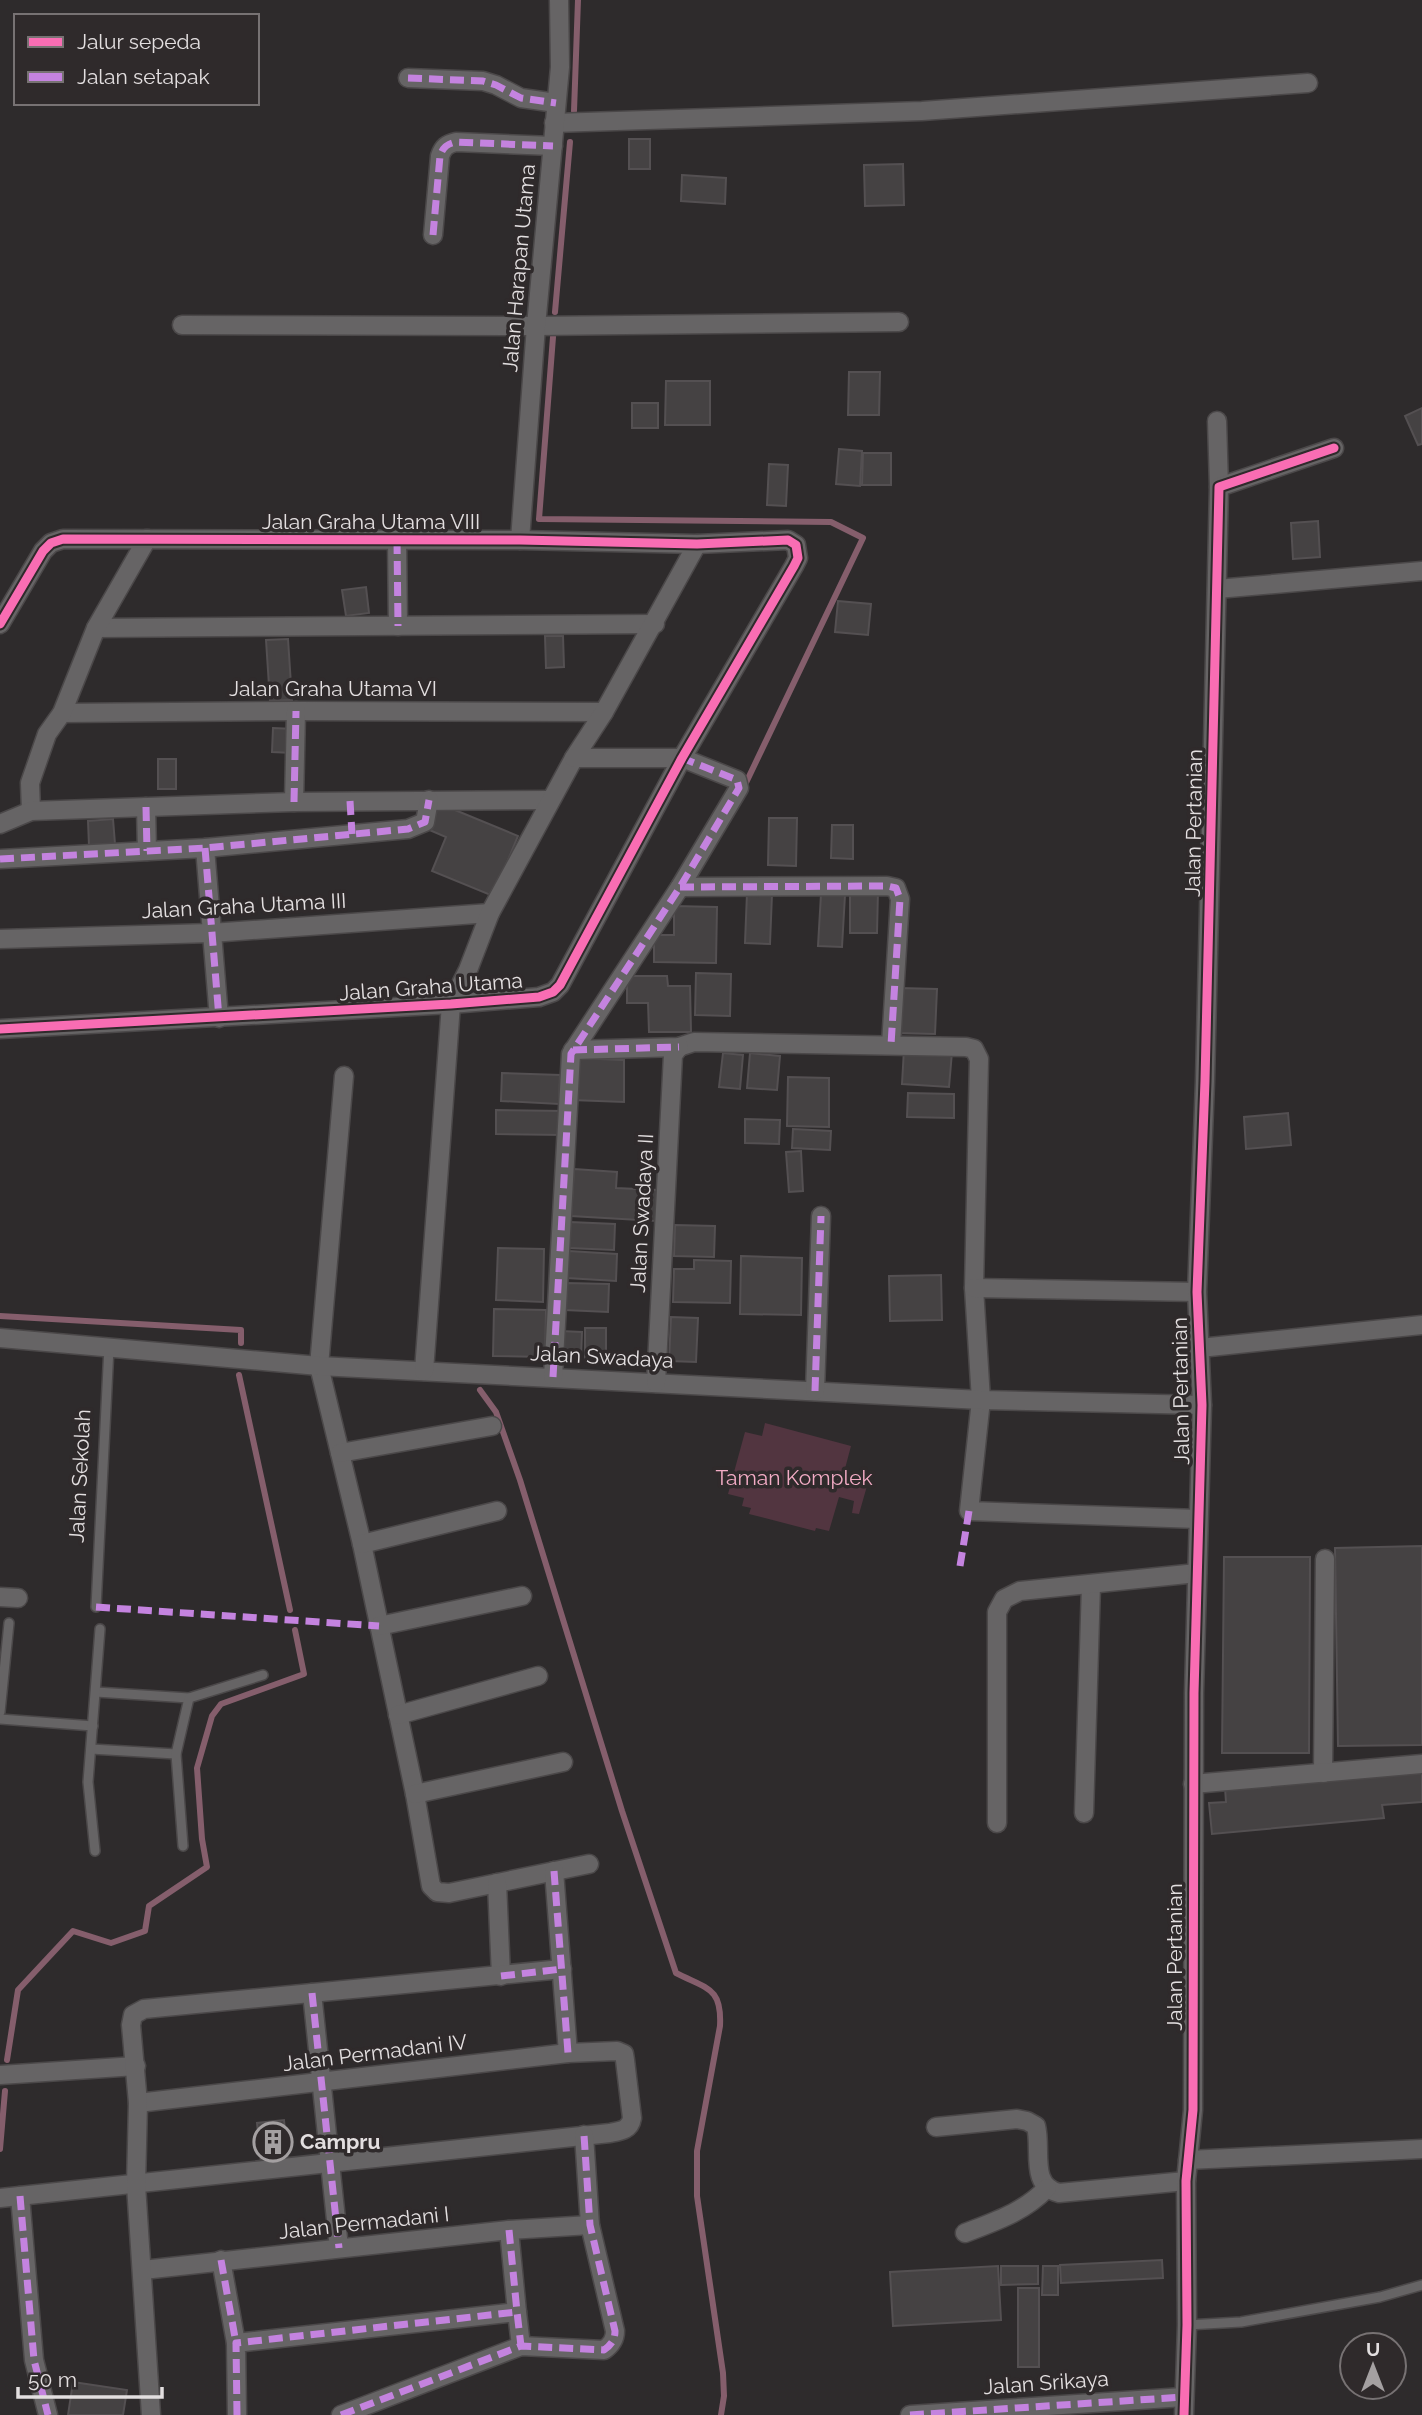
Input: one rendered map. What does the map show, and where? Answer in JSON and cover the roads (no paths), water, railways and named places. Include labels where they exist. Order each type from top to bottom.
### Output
[{"type":"street","name":"Jalan Harapan Utama","points":[[520,540],[559,68],[559,0]]},
{"type":"street","points":[[408,78],[483,81],[521,98],[556,103]]},
{"type":"street","points":[[554,123],[922,111],[1308,83]]},
{"type":"street","points":[[433,235],[440,156],[442,149],[448,144],[456,142],[552,146]]},
{"type":"street","points":[[183,325],[536,326],[899,322]]},
{"type":"street","name":"Jalan Pertanian","points":[[1184,2406],[1187,2325],[1186,2181],[1193,2110],[1193,1784],[1202,1405],[1197,1292],[1217,589],[1217,421]]},
{"type":"street","points":[[1219,487],[1334,448]]},
{"type":"street","name":"Jalan Graha Utama VIII","points":[[0,624],[43,551],[51,543],[63,538],[520,540],[697,544],[788,540]]},
{"type":"street","points":[[31,811],[30,783],[47,734],[62,713],[96,628],[147,540]]},
{"type":"street","points":[[397,540],[398,626]]},
{"type":"street","name":"Jalan Graha Utama","points":[[0,1029],[451,1004],[538,997],[553,992],[560,985],[682,758],[794,566],[798,550],[796,545],[788,540]]},
{"type":"street","points":[[424,1371],[451,1004],[468,970],[490,913],[550,800],[655,624],[697,544]]},
{"type":"street","points":[[1217,589],[1422,571]]},
{"type":"street","points":[[96,628],[655,624]]},
{"type":"street","points":[[294,802],[296,711]]},
{"type":"street","name":"Jalan Graha Utama VI","points":[[62,713],[604,712]]},
{"type":"street","points":[[554,1377],[573,1050],[680,887],[739,788],[731,777],[682,758],[574,758]]},
{"type":"street","points":[[0,859],[205,848],[415,828],[425,822],[429,800]]},
{"type":"street","points":[[0,824],[31,811],[294,802],[550,800]]},
{"type":"street","points":[[350,802],[352,834]]},
{"type":"street","points":[[146,807],[147,851]]},
{"type":"street","points":[[205,848],[219,1018]]},
{"type":"street","points":[[680,887],[896,888],[900,900],[891,1045]]},
{"type":"street","name":"Jalan Graha Utama III","points":[[0,939],[211,933],[490,913]]},
{"type":"street","points":[[573,1050],[679,1047],[694,1042],[966,1047],[978,1054],[974,1288],[982,1400],[969,1511],[1198,1519]]},
{"type":"street","name":"Jalan Swadaya II","points":[[656,1383],[673,1055],[679,1047]]},
{"type":"street","points":[[344,1076],[319,1366],[362,1544],[415,1794],[430,1886],[437,1892],[449,1892],[589,1864]]},
{"type":"street","points":[[815,1391],[821,1216]]},
{"type":"street","points":[[974,1288],[1197,1292]]},
{"type":"street","points":[[1200,1348],[1422,1325]]},
{"type":"street","name":"Jalan Swadaya","points":[[0,1338],[319,1366],[982,1400],[1202,1405]]},
{"type":"street","points":[[340,1453],[492,1426]]},
{"type":"street","points":[[362,1544],[497,1511]]},
{"type":"street","points":[[1323,1773],[1325,1559]]},
{"type":"street","points":[[997,1823],[999,1607],[1004,1599],[1020,1591],[1197,1573]]},
{"type":"street","points":[[1084,1813],[1091,1585]]},
{"type":"street","points":[[379,1626],[522,1596]]},
{"type":"street","points":[[398,1715],[538,1675]]},
{"type":"street","points":[[415,1794],[563,1762]]},
{"type":"street","points":[[1193,1784],[1422,1764]]},
{"type":"street","points":[[554,1871],[568,2053]]},
{"type":"street","points":[[497,1883],[501,1976]]},
{"type":"street","points":[[151,2415],[136,2185],[138,2103],[131,2025],[133,2015],[144,2009],[562,1969]]},
{"type":"street","points":[[312,1993],[338,2248]]},
{"type":"street","name":"Jalan Permadani IV","points":[[138,2103],[568,2053],[617,2051],[624,2054],[632,2123],[624,2130],[584,2136]]},
{"type":"street","points":[[0,2076],[136,2066]]},
{"type":"street","points":[[936,2127],[1017,2119],[1027,2121],[1036,2126],[1039,2137],[1038,2172],[1042,2182],[1047,2188],[1059,2193],[1186,2181]]},
{"type":"street","points":[[0,2198],[584,2136],[590,2225],[615,2331],[613,2342],[604,2350],[521,2346],[341,2415]]},
{"type":"street","points":[[1188,2160],[1422,2149]]},
{"type":"street","points":[[965,2233],[1016,2213],[1047,2188]]},
{"type":"street","points":[[20,2196],[34,2360],[48,2415]]},
{"type":"street","name":"Jalan Permadani I","points":[[143,2270],[509,2230],[590,2225]]},
{"type":"street","points":[[509,2230],[521,2346]]},
{"type":"street","points":[[221,2260],[236,2343],[237,2415]]},
{"type":"street","points":[[236,2343],[517,2312]]},
{"type":"street","name":"Jalan Srikaya","points":[[910,2415],[1184,2406]]},
{"type":"lane","name":"Jalan Sekolah","points":[[96,1606],[109,1348]]},
{"type":"lane","points":[[0,1712],[9,1623]]},
{"type":"lane","points":[[94,1851],[88,1782],[100,1629]]},
{"type":"lane","points":[[96,1692],[189,1698],[263,1675]]},
{"type":"lane","points":[[183,1846],[176,1754],[189,1698]]},
{"type":"lane","points":[[0,1719],[93,1726]]},
{"type":"lane","points":[[91,1749],[176,1754]]},
{"type":"lane","points":[[1187,2325],[1241,2322],[1380,2297],[1422,2285]]},
{"type":"waterway","points":[[574,111],[578,0]]},
{"type":"waterway","points":[[555,312],[570,142]]},
{"type":"waterway","points":[[553,337],[539,519],[831,522],[863,538],[743,789]]},
{"type":"waterway","points":[[0,1316],[241,1330],[241,1343]]},
{"type":"waterway","points":[[239,1375],[290,1610]]},
{"type":"waterway","points":[[480,1390],[496,1412],[520,1480],[622,1811],[676,1973],[710,1991],[718,2004],[720,2026],[697,2151],[697,2196],[723,2373],[721,2415]]},
{"type":"waterway","points":[[7,2060],[18,1990],[73,1931],[111,1943],[145,1931],[149,1906],[207,1867],[202,1839],[197,1768],[212,1716],[221,1704],[304,1674],[295,1630]]},
{"type":"waterway","points":[[0,2149],[5,2091]]},
{"type":"place","name":"Campru","points":[[273,2142]]},
{"type":"park label","name":"Taman Komplek","points":[[794,1478]]}]
